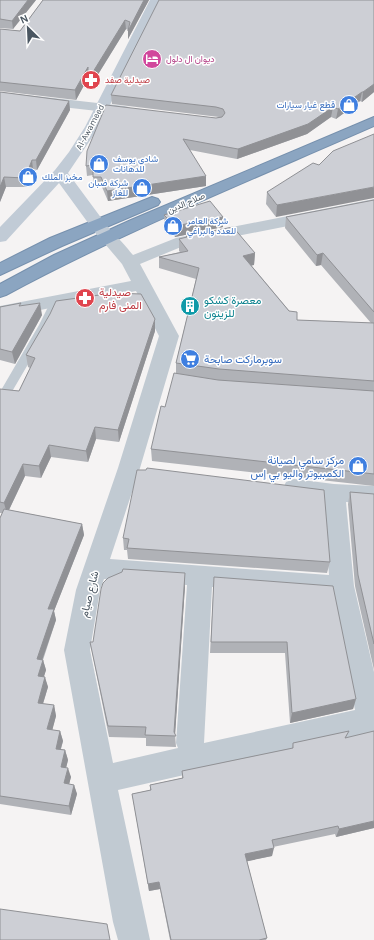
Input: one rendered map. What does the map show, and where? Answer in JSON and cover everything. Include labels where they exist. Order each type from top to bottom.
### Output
[{"type":"highway","name":"صلاح الدين","points":[[0,270],[21,258],[96,224],[156,201],[347,120],[371,115]]},
{"type":"highway","name":"صلاح الدين","points":[[0,291],[60,259],[371,115]]},
{"type":"main road","name":"Al-Awameed","points":[[0,236],[75,154],[92,127],[100,108],[156,0]]},
{"type":"main road","points":[[60,172],[96,224],[108,238]]},
{"type":"street","points":[[0,96],[139,112]]},
{"type":"street","points":[[130,262],[176,243],[374,204]]},
{"type":"street","name":"شارع صيام","points":[[108,238],[130,262],[169,336],[164,378],[141,469],[95,568],[88,590],[77,650],[103,779],[129,922],[134,940]]},
{"type":"street","points":[[0,312],[142,284]]},
{"type":"street","points":[[271,485],[334,493],[374,494]]},
{"type":"street","points":[[103,779],[373,719],[342,586],[334,493]]},
{"type":"street","points":[[95,568],[342,586]]},
{"type":"street","points":[[190,743],[200,576]]},
{"type":"lane","points":[[6,392],[45,325],[56,301]]},
{"type":"building","points":[[0,0],[28,0],[12,21],[0,19]]},
{"type":"building","points":[[43,0],[144,0],[128,31],[130,22],[125,20],[88,80],[88,67],[75,90],[0,82],[0,29],[20,31]]},
{"type":"building","points":[[159,0],[374,0],[374,84],[338,109],[333,107],[308,124],[238,149],[183,139],[206,176],[107,191],[101,177],[93,177],[93,165],[86,166],[87,151],[106,105],[216,118],[222,117],[225,113],[223,109],[216,107],[111,95]]},
{"type":"building","points":[[0,92],[69,101],[36,160],[32,160],[25,178],[4,177],[0,187]]},
{"type":"building","points":[[374,134],[374,187],[277,205],[267,192],[313,163],[319,165],[333,151]]},
{"type":"building","points":[[374,200],[374,312],[323,253],[317,255],[286,217]]},
{"type":"building","points":[[210,201],[223,217],[175,226],[164,215]]},
{"type":"building","points":[[233,227],[255,253],[243,256],[289,311],[297,312],[297,320],[374,323],[374,381],[219,369],[176,363],[199,268],[159,257],[188,251],[179,239],[187,237],[186,236]]},
{"type":"building","points":[[114,293],[141,294],[155,319],[118,430],[95,427],[86,451],[49,445],[39,466],[23,464],[4,503],[0,502],[0,389],[19,391],[35,358],[26,355],[56,301]]},
{"type":"building","points":[[21,303],[19,306],[40,303],[12,352],[0,349],[0,307]]},
{"type":"building","points":[[174,373],[218,380],[374,391],[374,474],[151,449],[161,406],[165,407]]},
{"type":"building","points":[[147,468],[324,490],[330,562],[127,548],[129,539],[123,538],[137,470],[146,470]]},
{"type":"building","points":[[350,492],[374,494],[374,644],[358,575]]},
{"type":"building","points":[[4,509],[82,524],[48,609],[54,609],[37,659],[43,660],[38,676],[45,677],[38,703],[54,705],[47,729],[60,731],[56,749],[65,750],[61,767],[68,768],[64,783],[74,785],[69,806],[0,796],[0,518]]},
{"type":"building","points":[[123,569],[185,573],[174,732],[176,736],[145,735],[146,727],[108,726],[90,642],[93,642],[103,583],[108,578],[122,572]]},
{"type":"building","points":[[214,577],[333,586],[356,699],[292,713],[287,642],[211,642]]},
{"type":"building","points":[[349,731],[345,738],[374,731],[374,821],[339,829],[338,826],[272,840],[274,848],[245,854],[267,938],[259,940],[171,940],[159,882],[148,884],[132,794],[151,790],[150,785],[183,778],[182,771],[293,748],[293,743]]},
{"type":"building","points":[[0,909],[107,924],[110,940],[0,940]]},
{"type":"place","name":"ديوان ال دلول","points":[[152,59]]},
{"type":"place","name":"صيدلية صفد","points":[[91,80]]},
{"type":"place","name":"قطع غيار سيارات","points":[[349,105]]},
{"type":"place","name":"شادي يوسف للدهانات","points":[[99,164]]},
{"type":"place","name":"مخبز الملك","points":[[28,177]]},
{"type":"place","name":"شركة ضبان للغاز","points":[[142,188]]},
{"type":"place","name":"شركة العامر للعدد والبراغي","points":[[173,226]]},
{"type":"place","name":"صيدلية المنى فارم","points":[[85,298]]},
{"type":"place","name":"معصرة كشكو للزيتون","points":[[190,306]]},
{"type":"place","name":"سوبرماركت صابحة","points":[[190,359]]},
{"type":"place","name":"مركز سامي لصيانة الكمبيوتر واليو بي إس","points":[[358,466]]}]
